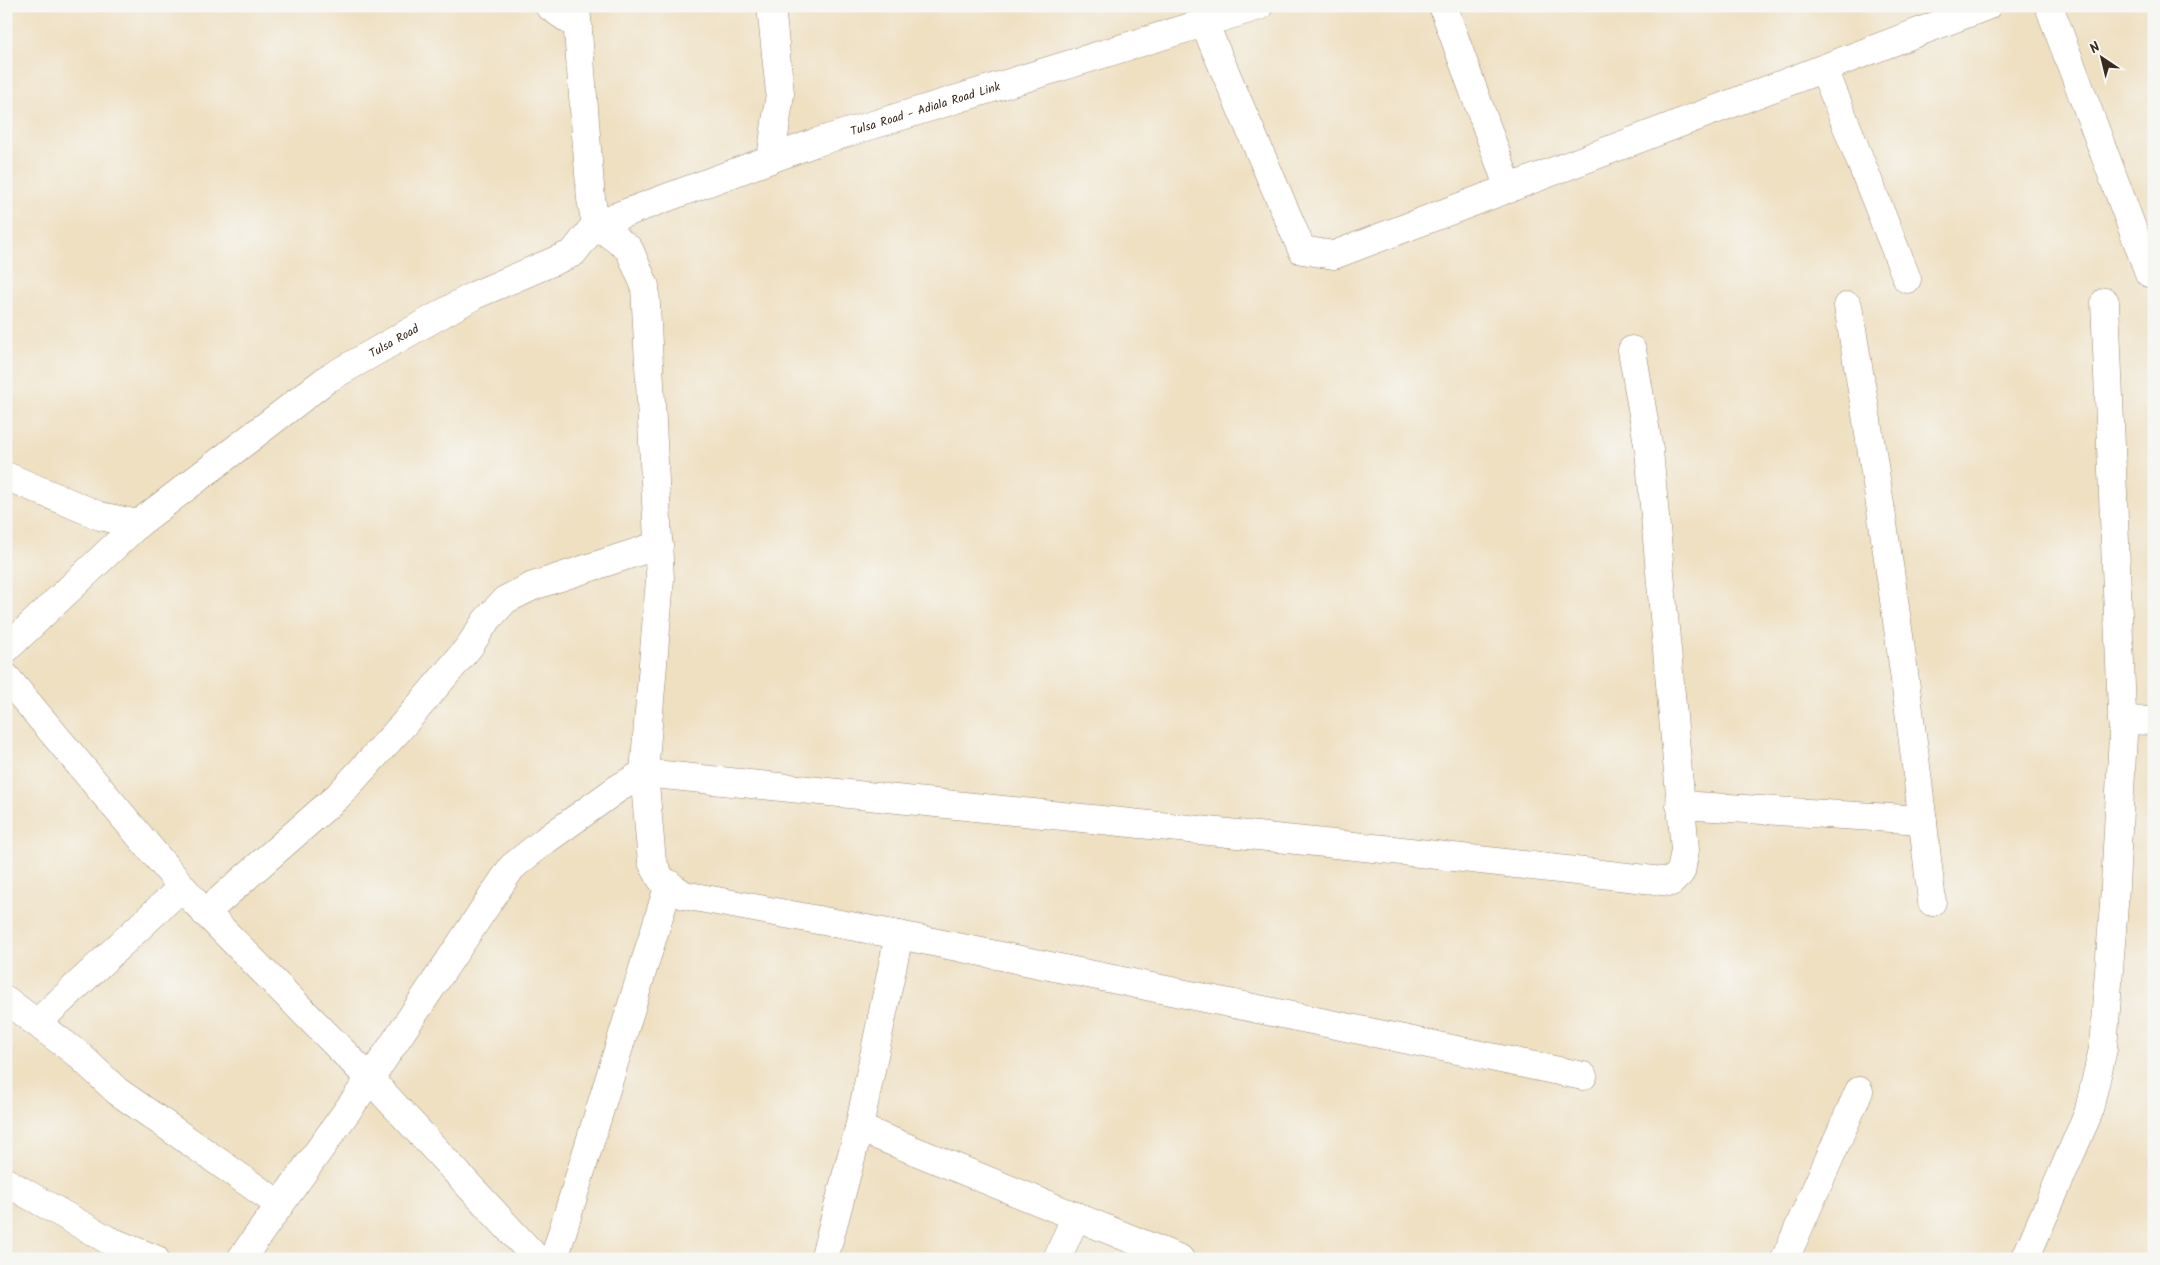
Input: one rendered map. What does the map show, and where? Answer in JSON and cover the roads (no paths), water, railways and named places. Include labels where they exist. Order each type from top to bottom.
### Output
[{"type":"street","points":[[550,6],[577,16],[591,200],[596,224],[630,249],[645,286],[660,579],[644,773],[652,862],[661,880],[684,895],[899,935],[1583,1076]]},
{"type":"street","points":[[771,6],[780,93],[771,159]]},
{"type":"street","name":"Tulsa Road - Adiala Road Link","points":[[596,224],[814,143],[1259,6]]},
{"type":"street","points":[[1443,6],[1510,188]]},
{"type":"street","points":[[1204,23],[1302,250],[1334,255],[1987,6]]},
{"type":"street","points":[[2049,6],[2149,273]]},
{"type":"street","points":[[1824,69],[1907,279]]},
{"type":"street","name":"Tulsa Road","points":[[6,649],[138,524],[327,379],[474,295],[573,253],[596,224]]},
{"type":"street","points":[[2025,1259],[2088,1114],[2103,1049],[2114,904],[2122,720],[2106,302]]},
{"type":"street","points":[[1848,306],[1868,423],[1923,820],[1932,902]]},
{"type":"street","points":[[241,1259],[370,1079],[512,867],[617,789],[644,773],[1384,849],[1671,882],[1681,872],[1685,850],[1649,450],[1632,350]]},
{"type":"street","points":[[6,476],[100,516],[138,524]]},
{"type":"street","points":[[206,913],[338,796],[403,725],[469,647],[485,622],[505,600],[533,586],[659,545]]},
{"type":"street","points":[[6,677],[182,887],[370,1079],[537,1259]]},
{"type":"street","points":[[2122,720],[2154,721]]},
{"type":"street","points":[[1680,804],[1923,820]]},
{"type":"street","points":[[554,1259],[669,884]]},
{"type":"street","points":[[36,1023],[182,887]]},
{"type":"street","points":[[824,1259],[859,1128],[899,935]]},
{"type":"street","points":[[6,1000],[78,1055],[117,1091],[280,1205]]},
{"type":"street","points":[[1785,1259],[1860,1091]]},
{"type":"street","points":[[859,1128],[1180,1259]]},
{"type":"street","points":[[6,1182],[108,1240],[155,1259]]},
{"type":"street","points":[[1057,1259],[1076,1216]]}]
